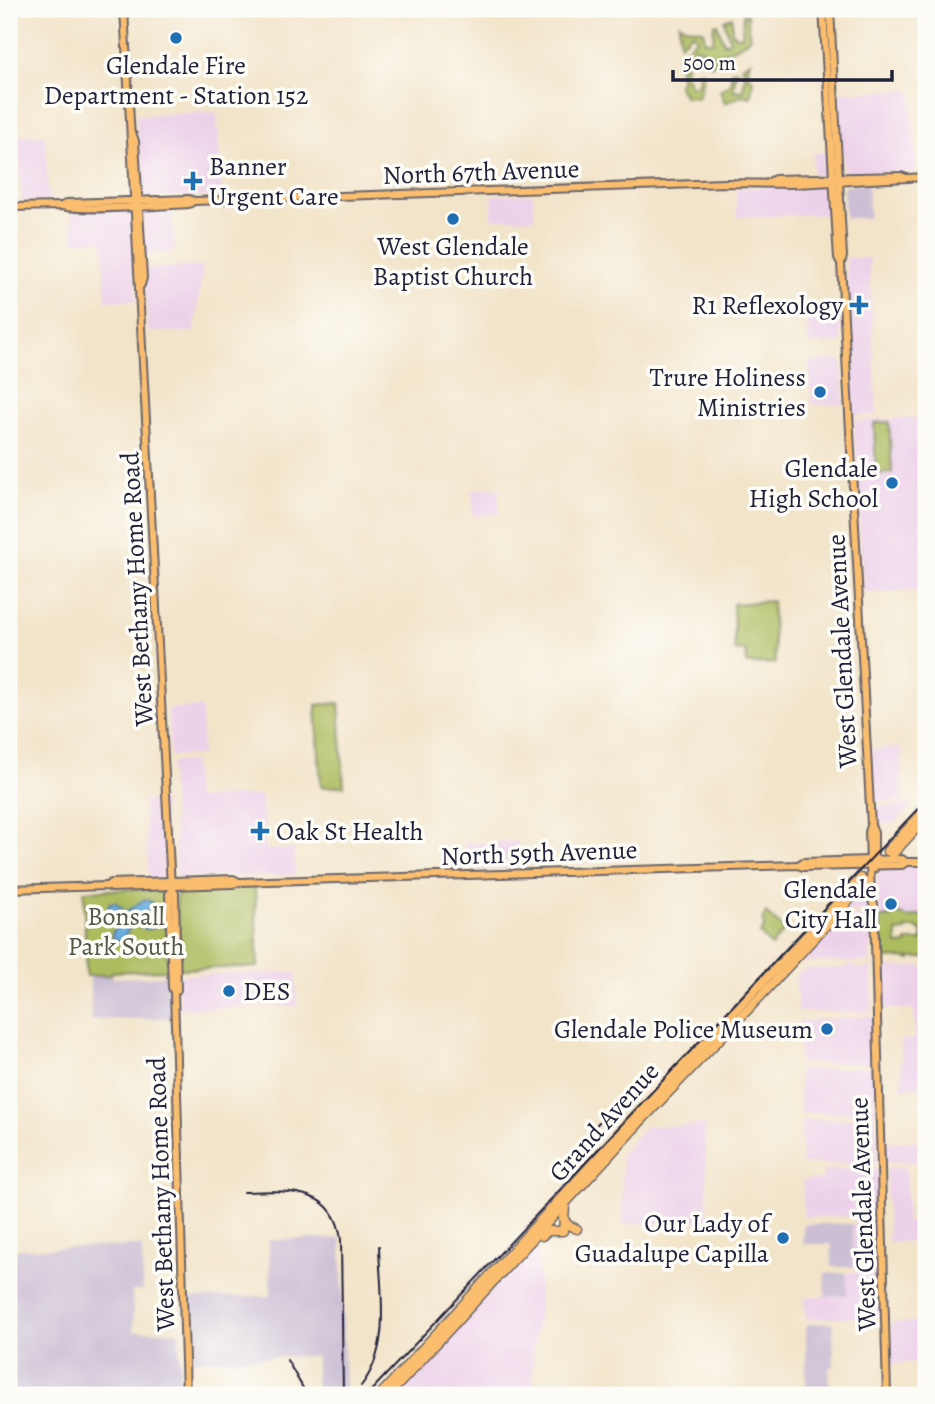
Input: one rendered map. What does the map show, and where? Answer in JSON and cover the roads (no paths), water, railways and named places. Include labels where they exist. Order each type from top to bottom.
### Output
[{"type":"highway","points":[[926,809],[889,853],[926,818]]},
{"type":"highway","name":"Grand Avenue","points":[[384,1394],[449,1331],[866,880]]},
{"type":"highway","name":"Grand Avenue","points":[[384,1394],[646,1106],[866,880]]},
{"type":"highway","points":[[503,1273],[547,1232],[563,1231],[563,1217],[568,1202]]},
{"type":"highway","points":[[563,1217],[568,1225],[577,1229]]},
{"type":"highway","points":[[449,1331],[458,1312]]},
{"type":"main road","name":"West Bethany Home Road","points":[[124,9],[132,133],[135,141],[138,279],[141,285],[171,886],[171,958],[176,989],[186,1395]]},
{"type":"main road","name":"West Glendale Avenue","points":[[823,9],[828,96],[837,180]]},
{"type":"main road","name":"West Glendale Avenue","points":[[830,9],[836,114],[838,258],[841,263],[871,826],[869,832],[874,905],[887,1395]]},
{"type":"main road","points":[[828,96],[832,113],[836,114]]},
{"type":"main road","name":"North 67th Avenue","points":[[9,207],[769,182],[775,179],[901,180],[926,177]]},
{"type":"main road","name":"North 59th Avenue","points":[[9,889],[107,886],[111,883],[171,886],[233,879],[239,881],[798,865],[847,866],[902,859],[906,862],[926,862]]},
{"type":"main road","name":"North 59th Avenue","points":[[798,865],[803,862],[872,863]]},
{"type":"main road","name":"West Glendale Avenue","points":[[872,863],[866,880],[874,905]]},
{"type":"main road","points":[[847,866],[864,870],[866,880]]},
{"type":"main road","name":"West Bethany Home Road","points":[[171,886],[174,893],[174,974]]},
{"type":"water","points":[[145,899],[153,903],[147,912],[154,924],[153,928],[146,929],[134,922],[122,938],[113,939],[112,933],[119,922],[108,911],[109,903],[115,902],[126,912]]},
{"type":"railway","points":[[367,1395],[926,800]]},
{"type":"railway","points":[[559,1177],[585,1137],[631,1088]]},
{"type":"railway","points":[[243,1192],[275,1191],[306,1195],[329,1209],[337,1222],[341,1240],[343,1395]]},
{"type":"railway","points":[[361,1386],[371,1371],[381,1337],[379,1246]]},
{"type":"railway","points":[[287,1360],[307,1395]]},
{"type":"place","name":"Glendale Fire Department - Station 152","points":[[176,38]]},
{"type":"place","name":"Banner Urgent Care","points":[[193,181]]},
{"type":"place","name":"West Glendale Baptist Church","points":[[453,219]]},
{"type":"place","name":"R1 Reflexology","points":[[859,305]]},
{"type":"place","name":"Trure Holiness Ministries","points":[[820,392]]},
{"type":"place","name":"Glendale High School","points":[[892,483]]},
{"type":"place","name":"Oak St Health","points":[[260,831]]},
{"type":"place","name":"Glendale City Hall","points":[[891,904]]},
{"type":"place","name":"DES","points":[[229,991]]},
{"type":"place","name":"Glendale Police Museum","points":[[827,1029]]},
{"type":"place","name":"Our Lady of Guadalupe Capilla","points":[[783,1238]]},
{"type":"park label","name":"Bonsall Park South","points":[[126,931]]}]
